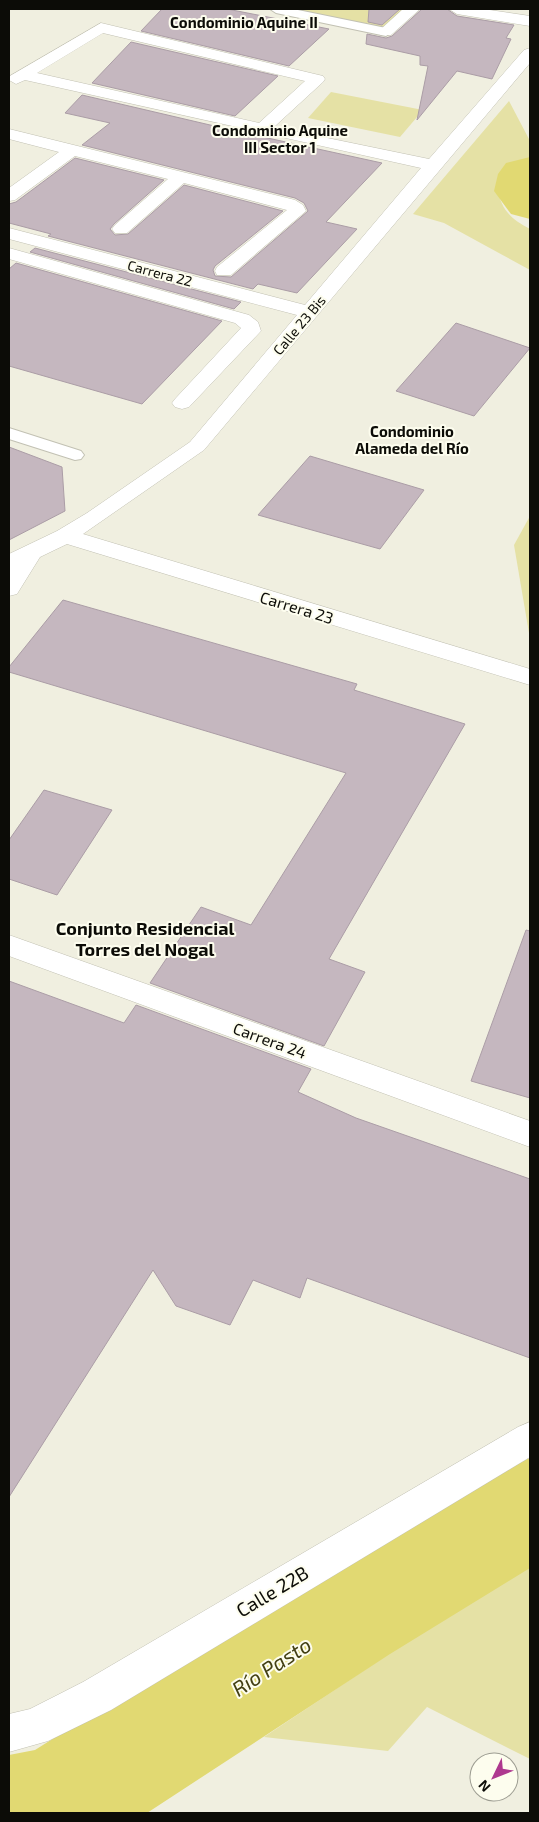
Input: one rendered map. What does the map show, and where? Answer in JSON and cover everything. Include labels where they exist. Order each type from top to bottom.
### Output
[{"type":"street","points":[[386,32],[412,9]]},
{"type":"street","points":[[457,9],[530,22]]},
{"type":"street","points":[[9,84],[101,28],[317,79],[262,129]]},
{"type":"street","name":"Calle 23 Bis","points":[[9,563],[65,536],[95,518],[198,446],[433,165],[530,53]]},
{"type":"street","points":[[24,75],[262,129],[433,165]]},
{"type":"street","points":[[9,134],[289,204],[297,209],[297,211],[224,272]]},
{"type":"street","points":[[9,196],[72,150]]},
{"type":"street","points":[[120,229],[181,177]]},
{"type":"street","name":"Carrera 22","points":[[12,238],[310,312]]},
{"type":"street","points":[[9,253],[242,319],[251,326],[251,331],[182,403]]},
{"type":"street","name":"Carrera 23","points":[[65,536],[530,677]]},
{"type":"street","points":[[9,589],[30,554]]},
{"type":"street","name":"Carrera 24","points":[[9,945],[530,1134]]},
{"type":"street","name":"Calle 22B","points":[[9,1733],[34,1727],[97,1696],[530,1438]]},
{"type":"lane","points":[[276,9],[386,32]]},
{"type":"lane","points":[[9,433],[75,455]]},
{"type":"shaded area","points":[[276,9],[412,9],[386,32]]},
{"type":"shaded area","points":[[331,92],[423,110],[400,137],[308,118]]},
{"type":"shaded area","points":[[509,101],[530,141],[530,165],[506,169],[497,187],[504,207],[512,217],[530,229],[530,270],[444,223],[413,214]]},
{"type":"shaded area","points":[[530,516],[530,639],[514,545]]},
{"type":"shaded area","points":[[530,1560],[530,1759],[427,1707],[388,1751],[264,1737]]},
{"type":"building","points":[[162,9],[227,9],[329,29],[289,66],[141,31]]},
{"type":"building","points":[[369,9],[400,9],[382,25],[368,22]]},
{"type":"building","points":[[422,9],[447,9],[457,16],[514,25],[506,38],[511,39],[492,79],[457,71],[417,120],[428,66],[420,65],[420,56],[366,44],[367,34],[386,38],[392,36]]},
{"type":"building","points":[[131,42],[278,76],[235,116],[92,83]]},
{"type":"building","points":[[82,95],[382,163],[326,222],[357,229],[297,293],[258,284],[253,289],[48,236],[51,234],[9,223],[9,204],[16,202],[75,158],[164,180],[114,224],[110,229],[115,235],[128,234],[184,185],[283,211],[215,266],[213,270],[215,276],[231,277],[308,211],[304,203],[295,198],[82,145],[110,123],[65,113]]},
{"type":"building","points":[[35,248],[241,302],[234,309],[30,252]]},
{"type":"building","points":[[16,263],[222,321],[142,404],[9,366],[9,269]]},
{"type":"building","points":[[456,323],[530,348],[474,416],[396,391]]},
{"type":"building","points":[[9,447],[62,467],[65,511],[9,540]]},
{"type":"building","points":[[310,456],[424,490],[380,549],[258,515]]},
{"type":"building","points":[[63,600],[357,684],[354,690],[465,724],[329,959],[365,972],[324,1046],[150,983],[201,907],[251,925],[346,773],[9,672],[9,667]]},
{"type":"building","points":[[44,790],[112,810],[57,895],[9,879],[9,840]]},
{"type":"building","points":[[526,930],[530,931],[530,1098],[471,1081]]},
{"type":"building","points":[[9,981],[124,1023],[136,1005],[311,1069],[298,1092],[356,1118],[530,1179],[530,1358],[307,1278],[300,1298],[253,1280],[230,1325],[176,1306],[153,1270],[9,1497]]},
{"type":"waterway","name":"Río Pasto","points":[[530,172],[524,174],[520,191],[530,203]]},
{"type":"waterway","name":"Río Pasto","points":[[10,1813],[54,1806],[351,1615],[530,1509]]},
{"type":"district","name":"Condominio Aquine II","points":[[244,22]]},
{"type":"district","name":"Condominio Aquine III Sector 1","points":[[280,138]]},
{"type":"district","name":"Condominio Alameda del Río","points":[[412,440]]},
{"type":"district","name":"Conjunto Residencial Torres del Nogal","points":[[145,938]]}]
